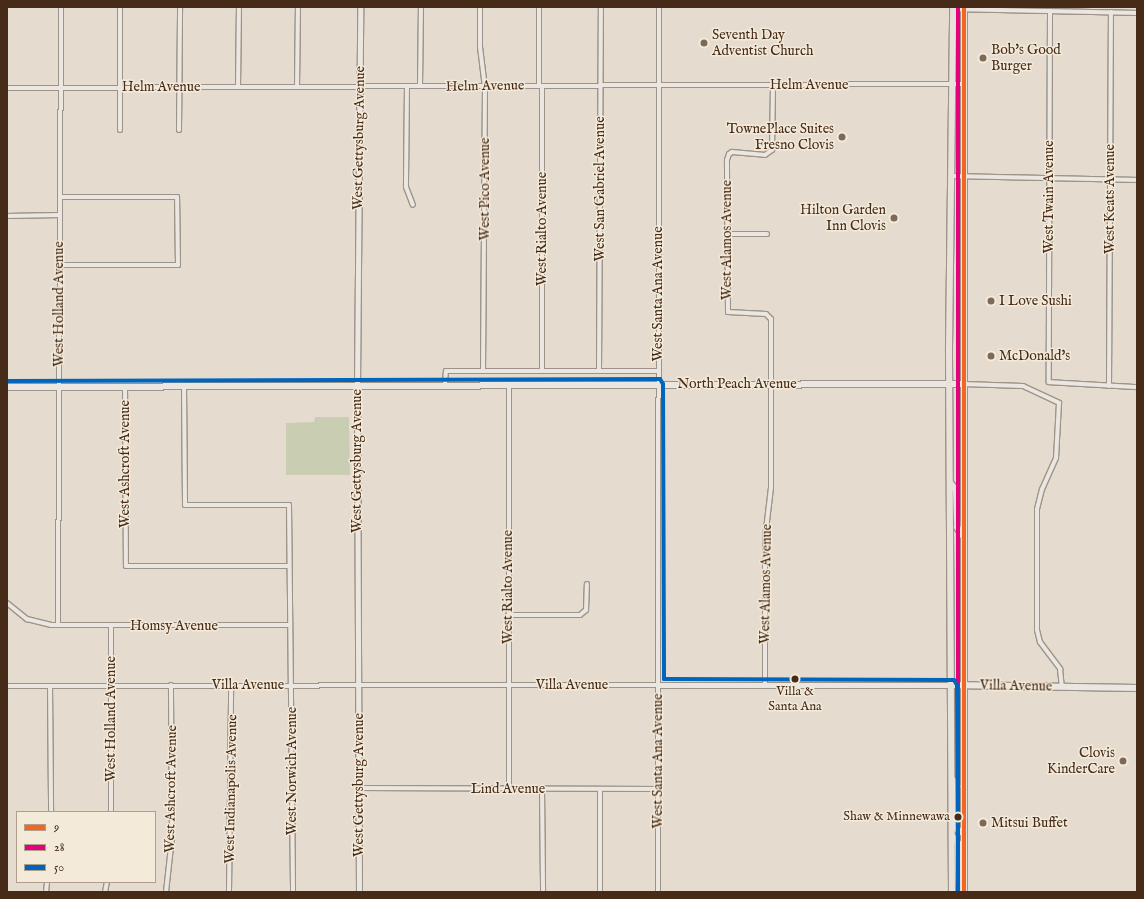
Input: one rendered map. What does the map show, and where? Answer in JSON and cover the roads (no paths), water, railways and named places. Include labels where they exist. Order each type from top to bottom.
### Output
[{"type":"main road","points":[[952,892],[951,484],[949,384],[953,8]]},
{"type":"main road","points":[[964,8],[962,535],[965,686],[963,833],[964,892]]},
{"type":"main road","name":"North Peach Avenue","points":[[7,387],[445,384],[963,384]]},
{"type":"main road","points":[[951,484],[956,490],[956,527],[962,535]]},
{"type":"main road","name":"Villa Avenue","points":[[951,685],[1137,688]]},
{"type":"main road","points":[[952,779],[957,786],[957,829],[963,833]]},
{"type":"main road","points":[[952,836],[958,843],[959,892]]},
{"type":"street","name":"West Holland Avenue","points":[[58,625],[61,7]]},
{"type":"street","points":[[120,7],[120,130]]},
{"type":"street","points":[[179,130],[180,7]]},
{"type":"street","points":[[238,87],[239,7]]},
{"type":"street","points":[[297,86],[298,7]]},
{"type":"street","name":"West Gettysburg Avenue","points":[[359,892],[357,385],[360,7]]},
{"type":"street","points":[[420,86],[421,7]]},
{"type":"street","name":"West Pico Avenue","points":[[480,7],[480,47],[486,86],[483,371]]},
{"type":"street","name":"West Rialto Avenue","points":[[539,7],[542,371]]},
{"type":"street","name":"West San Gabriel Avenue","points":[[600,370],[601,7]]},
{"type":"street","name":"West Santa Ana Avenue","points":[[658,892],[657,371],[659,7]]},
{"type":"street","points":[[953,8],[1137,13]]},
{"type":"street","name":"West Twain Avenue","points":[[1050,11],[1049,382],[1109,386]]},
{"type":"street","name":"West Keats Avenue","points":[[1109,386],[1111,12]]},
{"type":"street","name":"Helm Avenue","points":[[7,88],[179,86],[773,86],[963,84]]},
{"type":"street","points":[[407,86],[406,187],[413,205]]},
{"type":"street","name":"West Alamos Avenue","points":[[765,685],[765,531],[771,488],[770,316],[728,312],[727,234],[729,154],[737,152],[765,155],[772,150],[773,86]]},
{"type":"street","points":[[952,176],[1137,180]]},
{"type":"street","points":[[60,197],[177,197],[178,265],[60,265]]},
{"type":"street","points":[[7,216],[60,215]]},
{"type":"street","points":[[727,234],[767,234]]},
{"type":"street","points":[[445,384],[446,371],[657,371]]},
{"type":"street","points":[[963,384],[1023,386],[1059,403],[1056,458],[1042,490],[1037,509],[1037,630],[1040,642],[1060,668],[1062,687]]},
{"type":"street","name":"West Rialto Avenue","points":[[508,385],[509,789]]},
{"type":"street","name":"West Ashcroft Avenue","points":[[125,386],[126,566],[289,566]]},
{"type":"street","name":"West Norwich Avenue","points":[[184,386],[185,505],[289,505],[289,625],[292,684],[293,892]]},
{"type":"street","points":[[1109,386],[1137,387]]},
{"type":"street","points":[[508,615],[580,615],[586,610],[587,584]]},
{"type":"street","name":"Homsy Avenue","points":[[7,603],[27,619],[42,625],[289,625]]},
{"type":"street","name":"West Holland Avenue","points":[[111,626],[111,811]]},
{"type":"street","name":"Villa Avenue","points":[[7,686],[292,684],[951,685]]},
{"type":"street","name":"West Ashcroft Avenue","points":[[166,892],[172,838],[171,685]]},
{"type":"street","name":"West Indianapolis Avenue","points":[[229,892],[231,685]]},
{"type":"street","points":[[50,686],[50,811]]},
{"type":"street","name":"Lind Avenue","points":[[359,788],[658,789]]},
{"type":"street","points":[[542,789],[543,892]]},
{"type":"street","points":[[600,789],[600,892]]},
{"type":"place","name":"Seventh Day Adventist Church","points":[[704,43]]},
{"type":"place","name":"Bob's Good Burger","points":[[983,58]]},
{"type":"place","name":"TownePlace Suites Fresno Clovis","points":[[842,137]]},
{"type":"place","name":"Hilton Garden Inn Clovis","points":[[894,218]]},
{"type":"place","name":"I Love Sushi","points":[[991,301]]},
{"type":"place","name":"McDonald's","points":[[991,356]]},
{"type":"place","name":"Villa & Santa Ana","points":[[795,679]]},
{"type":"place","name":"Clovis KinderCare","points":[[1123,761]]},
{"type":"place","name":"Shaw & Minnewawa","points":[[958,817]]},
{"type":"place","name":"Mitsui Buffet","points":[[983,823]]}]
